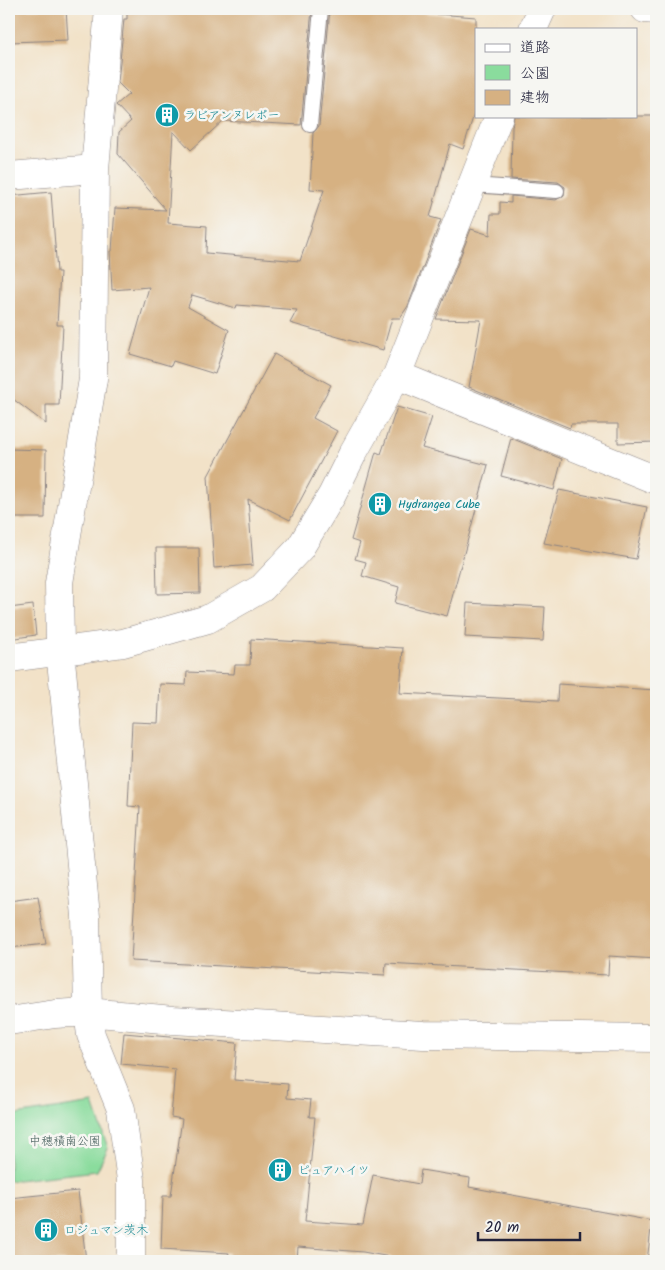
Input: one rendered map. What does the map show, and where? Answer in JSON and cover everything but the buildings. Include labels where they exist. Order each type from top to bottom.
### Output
[{"type":"street","points":[[109,9],[95,168],[93,379],[59,583],[60,650],[86,916],[88,1012],[91,1035],[121,1109],[131,1180],[131,1261]]},
{"type":"street","points":[[533,28],[542,9]]},
{"type":"street","points":[[645,9],[656,10]]},
{"type":"street","points":[[9,658],[123,643],[208,619],[262,588],[300,548],[332,496],[353,453],[397,375],[498,118]]},
{"type":"street","points":[[9,176],[95,168]]},
{"type":"street","points":[[397,375],[656,480]]},
{"type":"street","points":[[9,1022],[55,1014],[88,1012],[173,1020],[423,1035],[656,1038]]},
{"type":"lane","points":[[310,125],[321,9]]},
{"type":"lane","points":[[472,185],[557,191]]},
{"type":"green space","name":"中穂積南公園","points":[[93,1103],[108,1148],[97,1171],[9,1181],[9,1116]]},
{"type":"place","name":"ラビアンヌレポー","points":[[167,115]]},
{"type":"place","name":"Hydrangea Cube","points":[[380,504]]},
{"type":"place","name":"ピュアハイツ","points":[[280,1170]]},
{"type":"place","name":"ロジュマン茨木","points":[[46,1230]]}]
